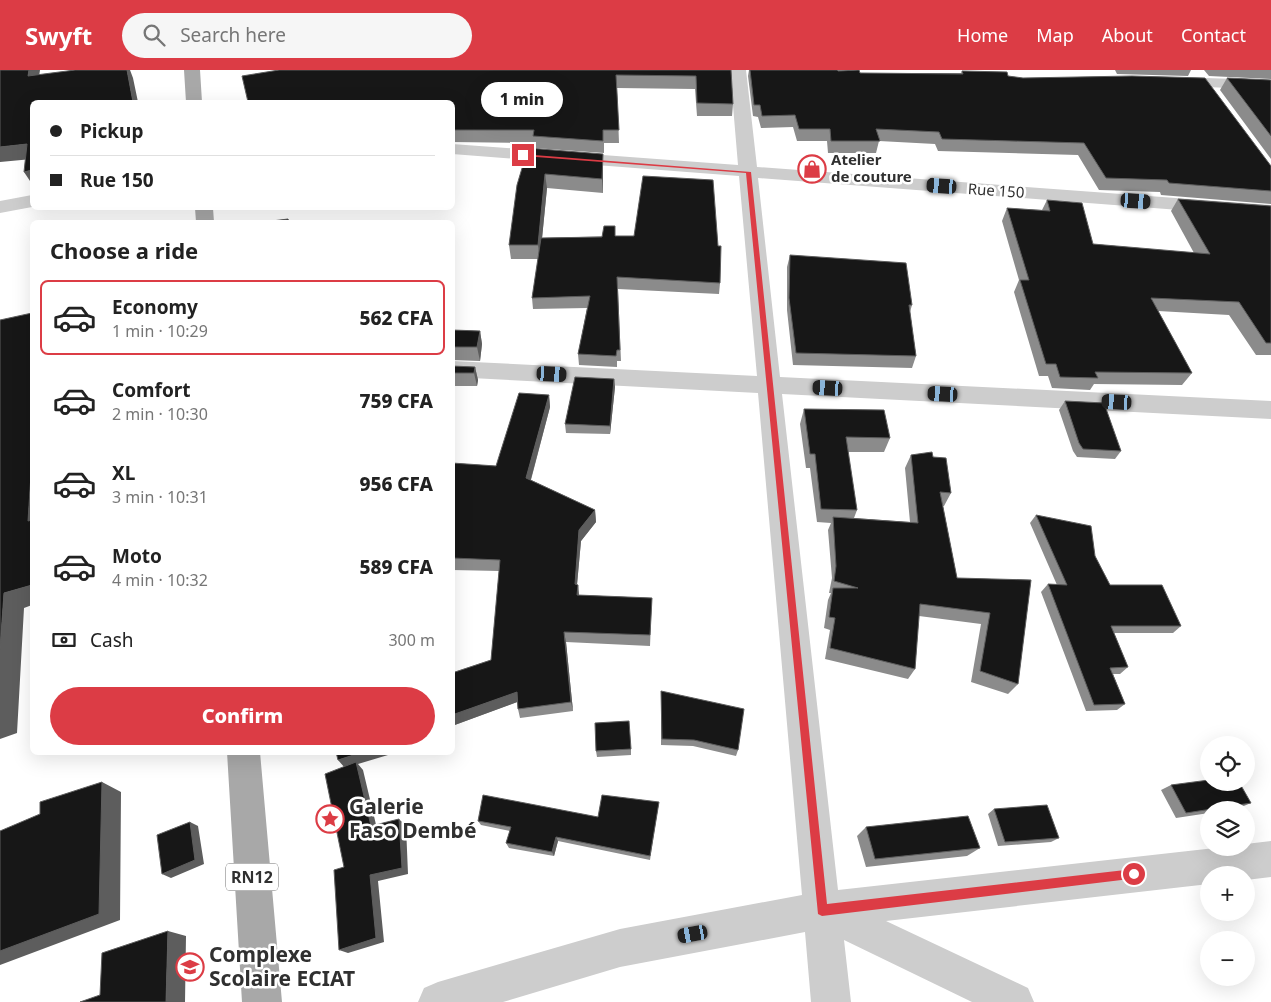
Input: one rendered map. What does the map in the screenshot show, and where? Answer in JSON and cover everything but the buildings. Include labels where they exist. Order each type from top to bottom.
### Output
[{"type":"main road","points":[[192,70],[194,100]]},
{"type":"main road","name":"RN12","points":[[243,755],[262,1002]]},
{"type":"street","points":[[738,70],[831,1002]]},
{"type":"street","points":[[748,70],[758,70]]},
{"type":"street","points":[[1154,82],[1199,77],[1271,85]]},
{"type":"street","points":[[1199,77],[1215,98]]},
{"type":"street","name":"Rue 150","points":[[455,150],[1271,211]]},
{"type":"street","points":[[0,206],[30,201]]},
{"type":"street","points":[[455,370],[1271,410]]},
{"type":"street","points":[[438,1002],[620,948],[822,910],[1271,858]]},
{"type":"street","points":[[822,910],[1014,1002]]},
{"type":"place","name":"Atelier de couture","points":[[812,169]]},
{"type":"place","name":"Galerie Faso Dembé","points":[[330,819]]},
{"type":"place","name":"Complexe Scolaire ECIAT","points":[[190,967]]},
{"type":"route","points":[[523,155],[748,172],[822,910],[1134,874]]}]
